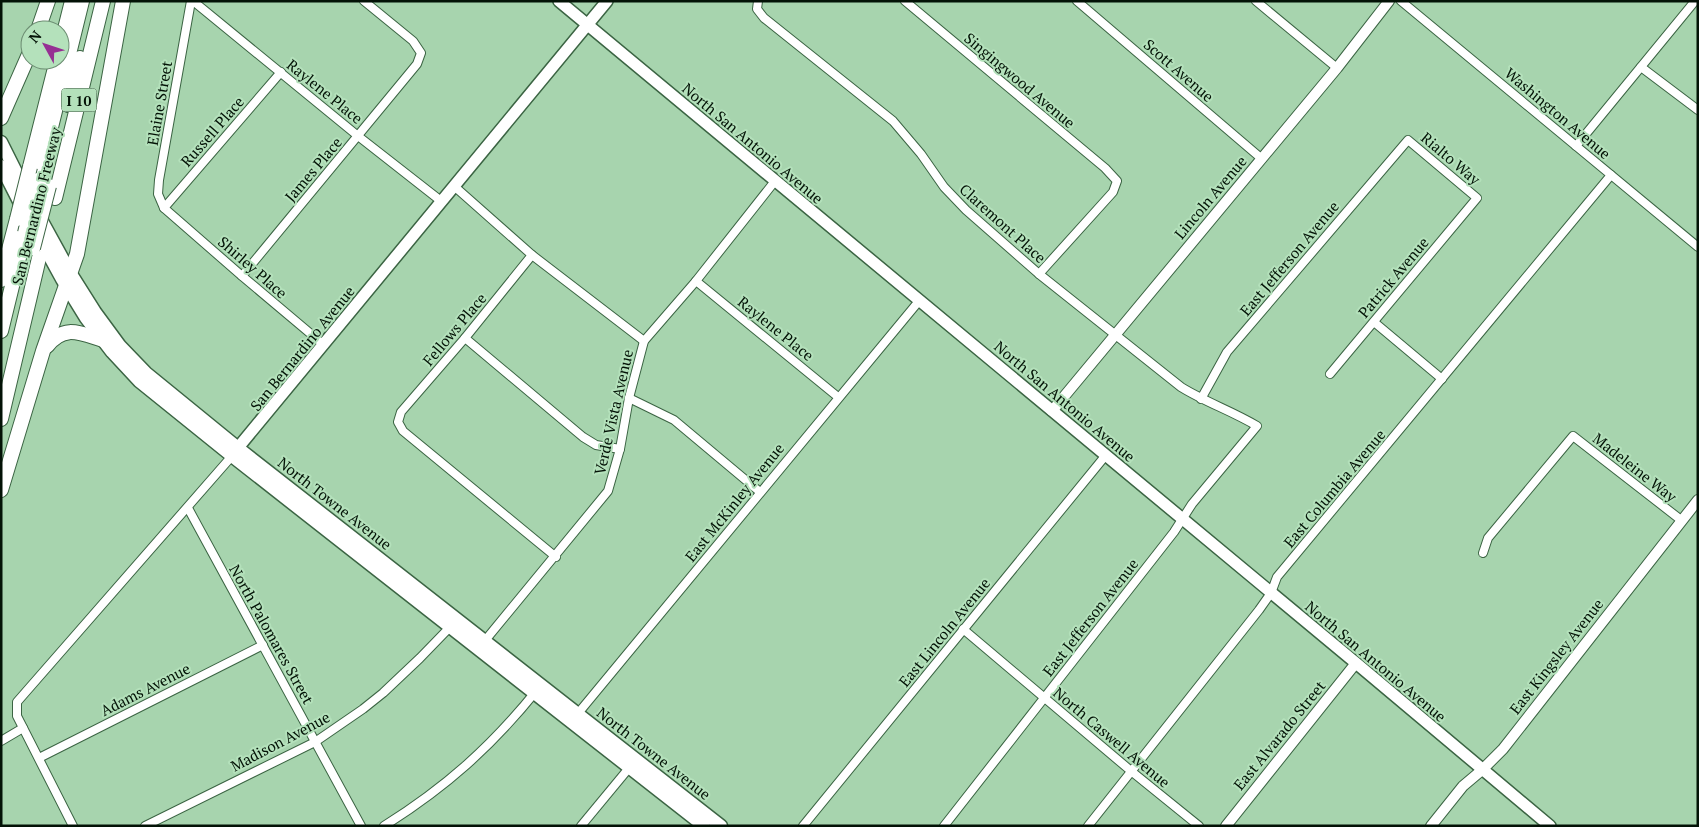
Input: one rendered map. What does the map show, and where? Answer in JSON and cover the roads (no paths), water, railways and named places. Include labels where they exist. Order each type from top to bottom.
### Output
[{"type":"highway","points":[[41,20],[48,1]]},
{"type":"highway","points":[[67,20],[72,1]]},
{"type":"highway","points":[[47,188],[82,1]]},
{"type":"highway","points":[[1,330],[25,233],[47,188],[94,1]]},
{"type":"highway","name":"San Bernardino Freeway","points":[[1,419],[36,253],[47,188],[103,1]]},
{"type":"highway","points":[[1,490],[43,351],[77,254],[123,1]]},
{"type":"highway","points":[[1,118],[7,95],[20,70]]},
{"type":"highway","name":"San Bernardino Freeway","points":[[1,280],[54,70]]},
{"type":"highway","points":[[1,380],[36,253]]},
{"type":"highway","points":[[43,351],[53,339],[62,333],[72,331],[103,340]]},
{"type":"main road","name":"North San Antonio Avenue","points":[[559,1],[1550,826]]},
{"type":"main road","name":"San Bernardino Avenue","points":[[235,452],[606,1]]},
{"type":"main road","name":"North Towne Avenue","points":[[1,142],[8,177]]},
{"type":"main road","points":[[1,153],[8,177]]},
{"type":"main road","name":"North Towne Avenue","points":[[1,166],[103,340],[139,381],[235,452],[538,688],[629,768],[704,826]]},
{"type":"main road","name":"North Towne Avenue","points":[[68,280],[115,339],[140,366],[235,452]]},
{"type":"main road","name":"North Towne Avenue","points":[[574,718],[721,826]]},
{"type":"street","name":"Raylene Place","points":[[192,1],[441,201]]},
{"type":"street","name":"Elaine Street","points":[[164,208],[158,194],[159,180],[192,1]]},
{"type":"street","name":"James Place","points":[[242,276],[417,64],[421,53],[413,41],[364,1]]},
{"type":"street","name":"Singingwood Avenue","points":[[905,1],[1098,162],[1117,181],[1113,192],[1040,274]]},
{"type":"street","points":[[1256,1],[1337,68]]},
{"type":"street","name":"Lincoln Avenue","points":[[1052,411],[1337,68],[1389,1]]},
{"type":"street","name":"Washington Avenue","points":[[1401,1],[1698,247]]},
{"type":"street","points":[[1576,146],[1695,1]]},
{"type":"street","name":"Scott Avenue","points":[[1081,2],[1262,159]]},
{"type":"street","name":"Claremont Place","points":[[757,5],[764,18],[893,122],[921,154],[944,187],[966,210],[1040,274],[1116,333],[1168,377],[1200,399],[1229,410],[1257,426]]},
{"type":"street","points":[[1641,67],[1698,110]]},
{"type":"street","name":"Russell Place","points":[[164,208],[281,72]]},
{"type":"street","name":"Rialto Way","points":[[1408,140],[1477,198]]},
{"type":"street","name":"East Jefferson Avenue","points":[[1200,399],[1227,352],[1408,140]]},
{"type":"street","name":"East Columbia Avenue","points":[[1088,826],[1271,592],[1277,577],[1611,175]]},
{"type":"street","name":"Verde Vista Avenue","points":[[482,645],[608,490],[620,450],[629,398],[644,341],[696,281],[774,181]]},
{"type":"street","points":[[454,186],[532,255],[644,341]]},
{"type":"street","name":"Patrick Avenue","points":[[1330,374],[1477,198]]},
{"type":"street","name":"Shirley Place","points":[[164,208],[324,345]]},
{"type":"street","name":"Fellows Place","points":[[532,255],[465,338],[401,412],[398,422],[403,431],[556,556]]},
{"type":"street","name":"Raylene Place","points":[[696,281],[838,397]]},
{"type":"street","name":"East McKinley Avenue","points":[[574,718],[919,301]]},
{"type":"street","points":[[1374,322],[1442,379]]},
{"type":"street","points":[[465,338],[582,437],[596,445],[620,450]]},
{"type":"street","points":[[629,398],[674,420],[760,492]]},
{"type":"street","name":"East Jefferson Avenue","points":[[944,826],[1174,532],[1192,504],[1257,426]]},
{"type":"street","name":"Madeleine Way","points":[[1483,553],[1488,538],[1573,436],[1681,520]]},
{"type":"street","name":"San Bernardino Avenue","points":[[23,728],[17,716],[17,702],[235,452]]},
{"type":"street","name":"East Lincoln Avenue","points":[[803,826],[1106,455]]},
{"type":"street","name":"East Kingsley Avenue","points":[[1431,826],[1463,786],[1503,749],[1698,500]]},
{"type":"street","name":"North Palomares Street","points":[[188,508],[361,826]]},
{"type":"street","name":"Madison Avenue","points":[[145,826],[315,742],[364,709],[383,693],[454,623]]},
{"type":"street","name":"North Caswell Avenue","points":[[964,630],[1130,771],[1199,826]]},
{"type":"street","name":"Adams Avenue","points":[[39,758],[263,645]]},
{"type":"street","name":"East Alvarado Street","points":[[1226,826],[1356,663]]},
{"type":"street","points":[[384,826],[417,806],[467,766],[507,726],[538,688]]},
{"type":"street","points":[[1,741],[23,728],[73,826]]},
{"type":"street","points":[[581,826],[629,768]]}]
